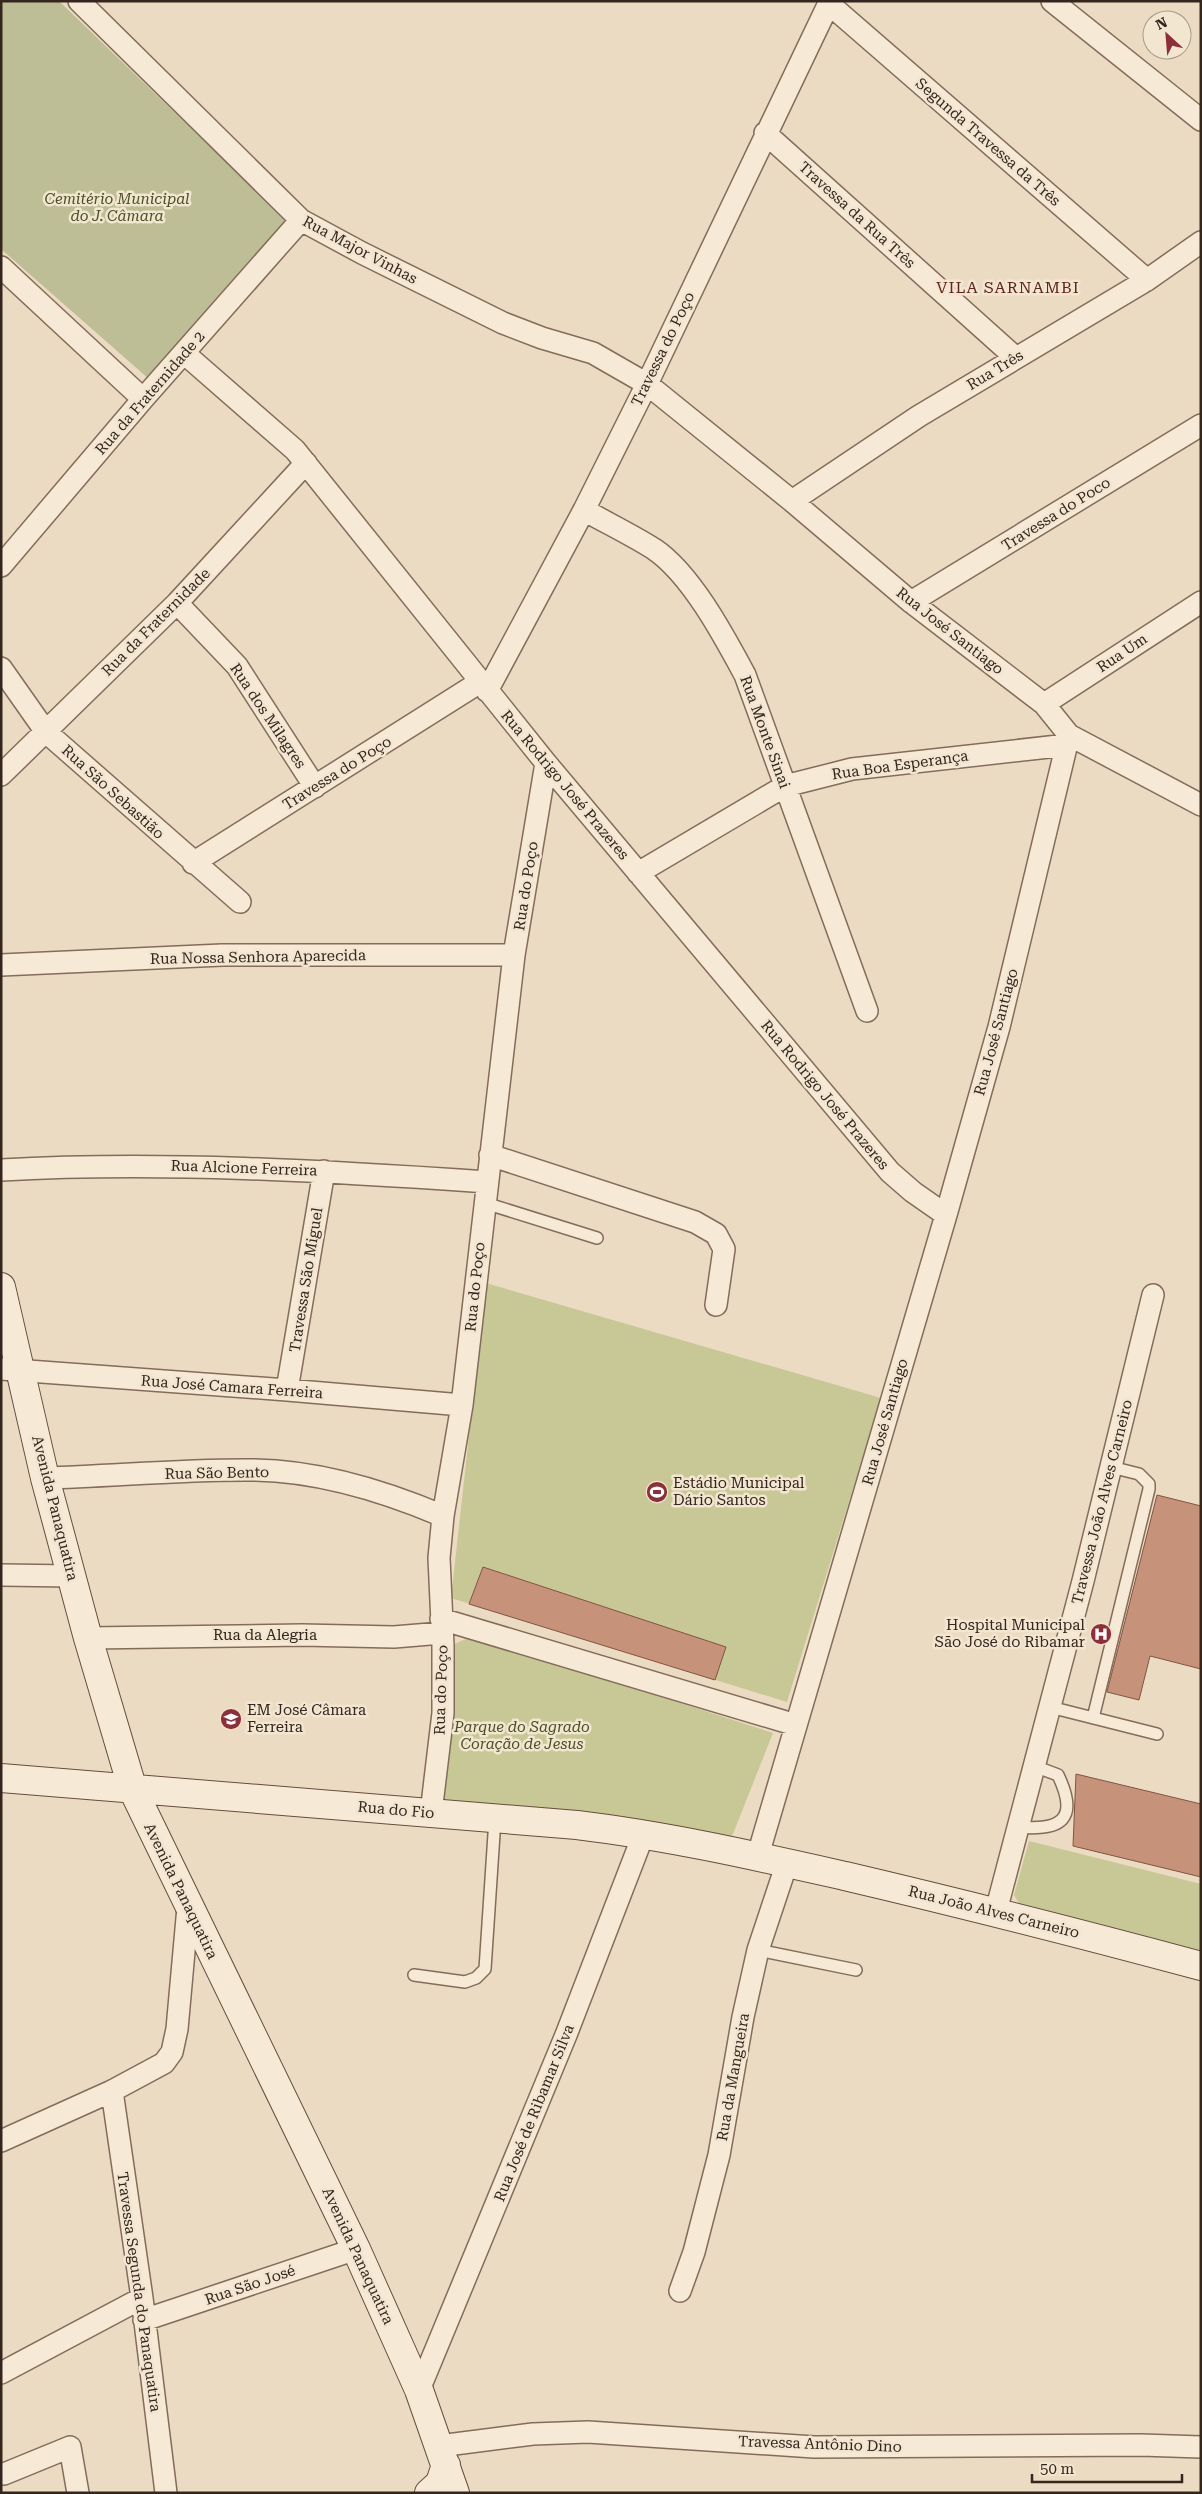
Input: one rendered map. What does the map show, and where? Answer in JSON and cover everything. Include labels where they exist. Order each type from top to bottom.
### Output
[{"type":"main road","name":"Avenida Panaquatira","points":[[1,1287],[12,1371],[45,1478],[88,1638],[133,1790],[188,1907],[356,2249],[420,2390],[455,2493]]},
{"type":"main road","name":"Rua do Fio","points":[[1,1778],[495,1818],[644,1833],[758,1855],[787,1863]]},
{"type":"main road","name":"Rua João Alves Carneiro","points":[[787,1863],[996,1911],[1201,1966]]},
{"type":"main road","points":[[429,2493],[440,2483],[443,2456]]},
{"type":"street","name":"Rua Major Vinhas","points":[[79,1],[300,220],[485,314],[542,338],[594,353],[647,384]]},
{"type":"street","points":[[1052,1],[1201,120]]},
{"type":"street","name":"Travessa do Poço","points":[[193,863],[483,686],[584,510],[647,384],[829,2]]},
{"type":"street","name":"Segunda Travessa da Três","points":[[829,2],[1147,280]]},
{"type":"street","name":"Travessa da Rua Três","points":[[765,133],[1016,358]]},
{"type":"street","name":"Rua da Fraternidade 2","points":[[1,566],[143,399],[185,354],[300,220]]},
{"type":"street","name":"Rua Três","points":[[792,501],[919,416],[1147,280],[1201,242]]},
{"type":"street","points":[[1,267],[143,399]]},
{"type":"street","name":"Rua Rodrigo José Prazeres","points":[[185,354],[264,420],[306,463],[546,763],[890,1172],[913,1192],[946,1215]]},
{"type":"street","name":"Rua José Santiago","points":[[647,384],[792,501],[911,602],[1044,704],[1068,740],[999,1027],[946,1215],[758,1855]]},
{"type":"street","name":"Travessa do Poco","points":[[911,602],[1201,425]]},
{"type":"street","name":"Rua da Fraternidade","points":[[1,775],[177,603],[306,463]]},
{"type":"street","name":"Rua Monte Sinai","points":[[584,510],[655,550],[694,590],[717,625],[745,675],[867,1011]]},
{"type":"street","name":"Rua Um","points":[[1044,704],[1201,602]]},
{"type":"street","name":"Rua dos Milagres","points":[[177,603],[237,666],[315,787]]},
{"type":"street","name":"Rua São Sebastião","points":[[1,668],[46,732],[193,863],[240,902]]},
{"type":"street","points":[[1068,740],[1201,805]]},
{"type":"street","name":"Rua Boa Esperança","points":[[638,873],[785,786],[852,769],[1068,740]]},
{"type":"street","name":"Rua do Poço","points":[[431,1813],[443,1714],[439,1558],[443,1516],[462,1405],[514,956],[546,763]]},
{"type":"street","name":"Rua Nossa Senhora Aparecida","points":[[1,965],[222,955],[514,956]]},
{"type":"street","points":[[490,1156],[695,1222],[716,1234],[724,1249],[716,1305]]},
{"type":"street","name":"Rua Alcione Ferreira","points":[[1,1170],[80,1166],[167,1166],[324,1171],[486,1192]]},
{"type":"street","name":"Travessa São Miguel","points":[[287,1390],[324,1171]]},
{"type":"street","name":"Travessa João Alves Carneiro","points":[[996,1911],[1050,1707],[1153,1296]]},
{"type":"street","name":"Rua José Camara Ferreira","points":[[12,1371],[287,1390],[462,1405]]},
{"type":"street","name":"Rua São Bento","points":[[45,1478],[265,1471],[304,1475],[364,1487],[443,1516]]},
{"type":"street","points":[[1,1574],[72,1576]]},
{"type":"street","points":[[442,1626],[796,1725]]},
{"type":"street","name":"Rua da Alegria","points":[[88,1638],[292,1635],[394,1637],[442,1626]]},
{"type":"street","name":"Rua José de Ribamar Silva","points":[[420,2390],[566,2035],[644,1833]]},
{"type":"street","name":"Rua da Mangueira","points":[[680,2291],[694,2252],[719,2155],[743,2018],[758,1950],[787,1863]]},
{"type":"street","points":[[1,2141],[112,2091],[164,2064],[172,2052],[177,2029],[188,1907]]},
{"type":"street","name":"Travessa Segunda do Panaquatira","points":[[112,2091],[142,2298],[166,2493]]},
{"type":"street","name":"Rua São José","points":[[144,2320],[356,2249]]},
{"type":"street","points":[[1,2373],[142,2298]]},
{"type":"street","name":"Travessa Antônio Dino","points":[[443,2456],[533,2434],[588,2432],[814,2447],[1141,2445],[1201,2447]]},
{"type":"street","points":[[4,2480],[70,2446],[78,2493]]},
{"type":"lane","points":[[486,1192],[597,1238]]},
{"type":"lane","points":[[1093,1718],[1149,1489],[1149,1484],[1139,1474],[1111,1467]]},
{"type":"lane","points":[[1050,1707],[1157,1734]]},
{"type":"lane","points":[[1018,1827],[1041,1829],[1051,1827],[1066,1813],[1069,1804],[1058,1775],[1034,1766]]},
{"type":"lane","points":[[414,1975],[465,1982],[476,1978],[485,1969],[495,1818]]},
{"type":"lane","points":[[758,1950],[856,1970]]},
{"type":"green space","name":"Cemitério Municipal do J. Câmara","points":[[1,1],[59,1],[287,221],[149,379],[1,249]]},
{"type":"green space","name":"Estádio Municipal Dário Santos","points":[[486,1283],[881,1398],[787,1702],[451,1598]]},
{"type":"green space","name":"Parque do Sagrado Coração de Jesus","points":[[468,1638],[479,1638],[773,1733],[733,1834],[729,1838],[442,1809],[452,1645]]},
{"type":"green space","points":[[1029,1841],[1201,1884],[1201,1954],[1021,1907],[1014,1895]]},
{"type":"building","points":[[1157,1495],[1201,1506],[1201,1669],[1150,1656],[1139,1700],[1107,1692]]},
{"type":"building","points":[[483,1567],[726,1647],[715,1680],[469,1604]]},
{"type":"building","points":[[1076,1774],[1201,1804],[1201,1877],[1073,1846]]},
{"type":"place","name":"Estádio Municipal Dário Santos","points":[[657,1492]]},
{"type":"place","name":"Hospital Municipal São José do Ribamar","points":[[1101,1634]]},
{"type":"place","name":"EM José Câmara Ferreira","points":[[231,1719]]},
{"type":"district","name":"VILA SARNAMBI","points":[[1008,287]]}]
